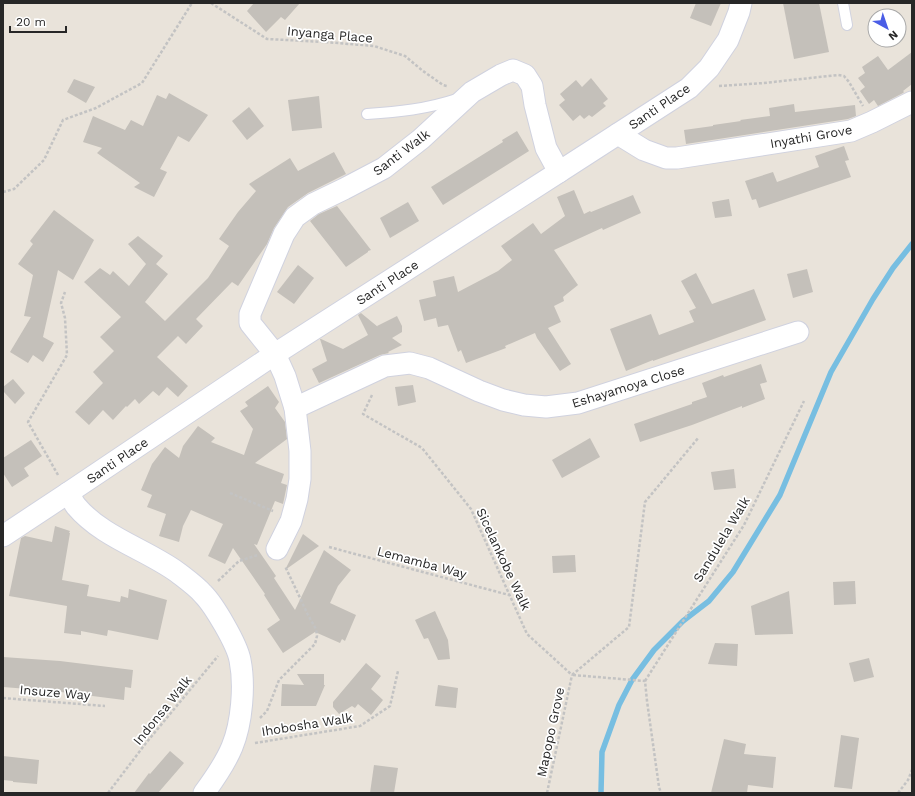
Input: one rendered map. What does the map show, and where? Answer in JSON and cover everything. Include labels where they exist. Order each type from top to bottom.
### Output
[{"type":"street","name":"Santi Place","points":[[3,536],[275,354],[689,88],[709,68],[728,40],[741,3]]},
{"type":"street","name":"Santi Walk","points":[[295,408],[285,376],[275,354],[250,322],[250,314],[284,234],[295,217],[314,204],[344,190],[384,168],[421,139],[468,95],[501,75],[513,70],[525,75],[532,86],[546,148],[559,172]]},
{"type":"street","points":[[872,122],[912,102]]},
{"type":"street","name":"Inyathi Grove","points":[[618,134],[644,150],[666,158],[678,158],[851,131],[872,122]]},
{"type":"street","name":"Eshayamoya Close","points":[[295,408],[385,366],[410,363],[429,368],[503,400],[524,405],[546,407],[578,403],[798,332]]},
{"type":"street","points":[[277,549],[291,520],[297,499],[300,479],[300,451],[295,408]]},
{"type":"street","points":[[68,493],[76,506],[102,529],[159,560],[177,572],[204,594],[216,611],[232,640],[240,658],[242,674],[242,700],[239,725],[232,746],[220,771],[204,793]]},
{"type":"lane","points":[[843,3],[847,25]]},
{"type":"lane","points":[[367,114],[399,112],[441,105],[468,95]]},
{"type":"path","points":[[3,192],[14,189],[44,160],[63,120],[96,108],[142,83],[192,3]]},
{"type":"path","name":"Inyanga Place","points":[[212,3],[267,39],[374,46],[406,56],[423,71],[443,85],[468,95]]},
{"type":"path","name":"Inyathi Grove","points":[[689,88],[764,83],[838,75],[844,76],[872,122]]},
{"type":"path","points":[[65,292],[61,303],[64,318],[67,355],[28,422],[68,493]]},
{"type":"path","name":"Sicelankobe Walk","points":[[372,394],[363,414],[422,448],[432,460],[471,509],[527,634],[572,675]]},
{"type":"path","name":"Sandulela Walk","points":[[645,681],[744,526],[804,401]]},
{"type":"path","points":[[572,675],[629,627],[645,502],[699,437]]},
{"type":"path","points":[[230,493],[291,520]]},
{"type":"path","name":"Lemamba Way","points":[[329,547],[510,595]]},
{"type":"path","points":[[204,594],[239,561],[277,549],[316,629],[317,636],[315,644],[279,680],[266,711],[260,719],[254,722],[239,725]]},
{"type":"path","name":"Indonsa Walk","points":[[108,793],[146,744],[232,640]]},
{"type":"path","name":"Ihobosha Walk","points":[[232,746],[360,726],[390,706],[398,671]]},
{"type":"path","points":[[572,675],[645,681],[661,793]]},
{"type":"path","name":"Mapopo Grove","points":[[547,793],[572,675]]},
{"type":"path","name":"Insuze Way","points":[[3,698],[104,706]]},
{"type":"path","points":[[898,793],[908,780],[912,770]]},
{"type":"building","points":[[254,3],[300,3],[285,20],[281,17],[266,32],[247,11]]},
{"type":"building","points":[[696,3],[721,3],[711,26],[690,18]]},
{"type":"building","points":[[783,3],[819,3],[829,52],[794,59]]},
{"type":"building","points":[[912,52],[912,84],[903,91],[903,93],[878,106],[874,100],[869,104],[860,91],[865,87],[858,78],[865,73],[862,67],[878,56],[888,70]]},
{"type":"building","points":[[591,78],[608,99],[603,103],[606,106],[592,117],[589,115],[584,119],[580,115],[573,121],[559,105],[565,100],[560,94],[576,80],[582,87]]},
{"type":"building","points":[[74,79],[95,87],[86,103],[67,92]]},
{"type":"building","points":[[169,93],[208,115],[189,142],[178,136],[160,169],[167,172],[154,197],[134,187],[140,183],[97,153],[102,148],[83,142],[93,116],[125,130],[131,120],[143,126],[157,95],[166,99]]},
{"type":"building","points":[[319,96],[322,128],[292,131],[288,100]]},
{"type":"building","points":[[794,104],[795,112],[855,105],[856,116],[848,119],[686,144],[684,130],[770,116],[769,108]]},
{"type":"building","points":[[249,107],[264,126],[247,140],[232,121]]},
{"type":"building","points":[[517,131],[529,151],[443,205],[431,187],[503,142],[502,140]]},
{"type":"building","points":[[844,146],[849,160],[845,161],[851,177],[759,208],[756,199],[752,200],[745,181],[773,172],[777,182],[819,167],[815,156]]},
{"type":"building","points":[[334,152],[346,174],[308,193],[288,207],[274,228],[267,244],[238,286],[232,282],[196,319],[203,326],[186,344],[178,336],[157,357],[188,386],[178,397],[167,387],[159,396],[153,391],[139,404],[135,399],[113,420],[103,410],[89,425],[75,412],[103,383],[93,372],[114,351],[100,337],[121,317],[84,282],[100,268],[110,275],[113,271],[129,286],[146,264],[128,244],[138,236],[163,256],[156,264],[168,274],[145,302],[165,321],[208,278],[229,246],[219,239],[238,212],[256,191],[249,184],[290,158],[298,171]]},
{"type":"building","points":[[574,190],[584,214],[633,195],[641,213],[603,230],[602,228],[554,250],[578,285],[563,297],[564,301],[554,306],[561,322],[548,328],[571,364],[560,371],[535,333],[505,346],[506,348],[466,363],[461,350],[458,352],[448,325],[438,327],[436,318],[424,321],[419,300],[436,296],[433,281],[454,276],[458,292],[498,271],[512,260],[501,246],[533,223],[541,234],[565,216],[557,197]]},
{"type":"building","points":[[729,199],[732,216],[715,218],[712,202]]},
{"type":"building","points":[[408,202],[419,221],[390,238],[380,218]]},
{"type":"building","points":[[337,206],[371,250],[346,267],[310,221],[319,214]]},
{"type":"building","points":[[54,210],[94,240],[73,280],[58,270],[43,337],[54,343],[43,362],[33,355],[28,363],[10,352],[31,317],[24,316],[33,275],[18,264],[33,244],[30,241]]},
{"type":"building","points":[[298,265],[314,278],[294,304],[277,292]]},
{"type":"building","points":[[807,269],[813,292],[793,298],[787,274]]},
{"type":"building","points":[[696,273],[712,304],[754,289],[766,320],[626,371],[610,329],[651,314],[659,335],[694,322],[689,311],[696,308],[681,281]]},
{"type":"building","points":[[361,313],[378,327],[377,326],[397,316],[402,326],[402,332],[392,338],[402,345],[388,352],[389,353],[380,355],[319,383],[312,369],[327,361],[320,339],[343,349],[368,335],[358,315]]},
{"type":"building","points":[[761,364],[767,382],[760,384],[765,399],[640,442],[634,424],[692,404],[692,402],[707,397],[702,383]]},
{"type":"building","points":[[13,379],[25,393],[15,404],[3,391],[3,387]]},
{"type":"building","points":[[413,385],[416,402],[398,406],[395,387]]},
{"type":"building","points":[[268,386],[279,402],[275,408],[285,422],[287,439],[255,463],[284,474],[281,483],[287,485],[283,504],[275,501],[257,545],[254,544],[276,576],[274,578],[295,610],[324,550],[351,570],[338,586],[330,603],[356,615],[345,641],[342,639],[340,643],[315,632],[283,653],[267,629],[280,620],[264,595],[265,594],[233,548],[225,564],[208,556],[223,524],[191,510],[183,526],[179,542],[159,536],[166,514],[147,507],[152,495],[141,490],[152,464],[165,447],[179,458],[183,446],[198,426],[215,438],[211,442],[244,455],[253,429],[240,411],[248,406],[245,402]]},
{"type":"building","points":[[590,438],[600,457],[562,478],[552,460]]},
{"type":"building","points":[[31,440],[42,456],[24,468],[29,476],[12,487],[3,473],[3,458]]},
{"type":"building","points":[[734,469],[736,488],[714,490],[711,472]]},
{"type":"building","points":[[55,526],[70,531],[62,580],[89,585],[87,596],[120,602],[121,596],[128,598],[129,589],[167,600],[158,640],[108,630],[107,636],[81,631],[81,635],[64,633],[67,606],[9,596],[21,538],[25,536],[52,542]]},
{"type":"building","points":[[303,534],[319,546],[285,570]]},
{"type":"building","points":[[575,555],[576,572],[553,573],[552,556]]},
{"type":"building","points":[[855,581],[856,604],[834,605],[833,582]]},
{"type":"building","points":[[789,591],[793,634],[755,635],[751,606]]},
{"type":"building","points":[[435,611],[448,640],[450,659],[438,660],[428,638],[424,639],[415,620]]},
{"type":"building","points":[[715,643],[738,644],[737,666],[708,664]]},
{"type":"building","points":[[3,657],[60,661],[133,670],[131,688],[125,687],[124,700],[53,691],[3,687]]},
{"type":"building","points":[[869,658],[874,677],[854,682],[849,663]]},
{"type":"building","points":[[366,663],[381,676],[371,689],[383,700],[371,715],[358,704],[355,708],[352,706],[339,714],[333,707],[333,702]]},
{"type":"building","points":[[297,674],[324,674],[325,685],[316,706],[281,706],[282,684],[304,685]]},
{"type":"building","points":[[438,685],[458,688],[456,708],[435,706]]},
{"type":"building","points":[[841,735],[859,738],[852,789],[834,787]]},
{"type":"building","points":[[724,739],[746,744],[744,754],[776,757],[773,788],[748,785],[747,793],[711,793]]},
{"type":"building","points":[[170,751],[184,763],[158,793],[134,793],[149,773],[150,774]]},
{"type":"building","points":[[3,756],[39,760],[37,784],[3,780]]},
{"type":"building","points":[[374,765],[398,768],[394,793],[370,793]]},
{"type":"waterway","points":[[601,793],[602,752],[619,705],[632,680],[654,650],[683,621],[709,601],[733,572],[780,495],[831,372],[873,299],[893,268],[912,244]]}]
